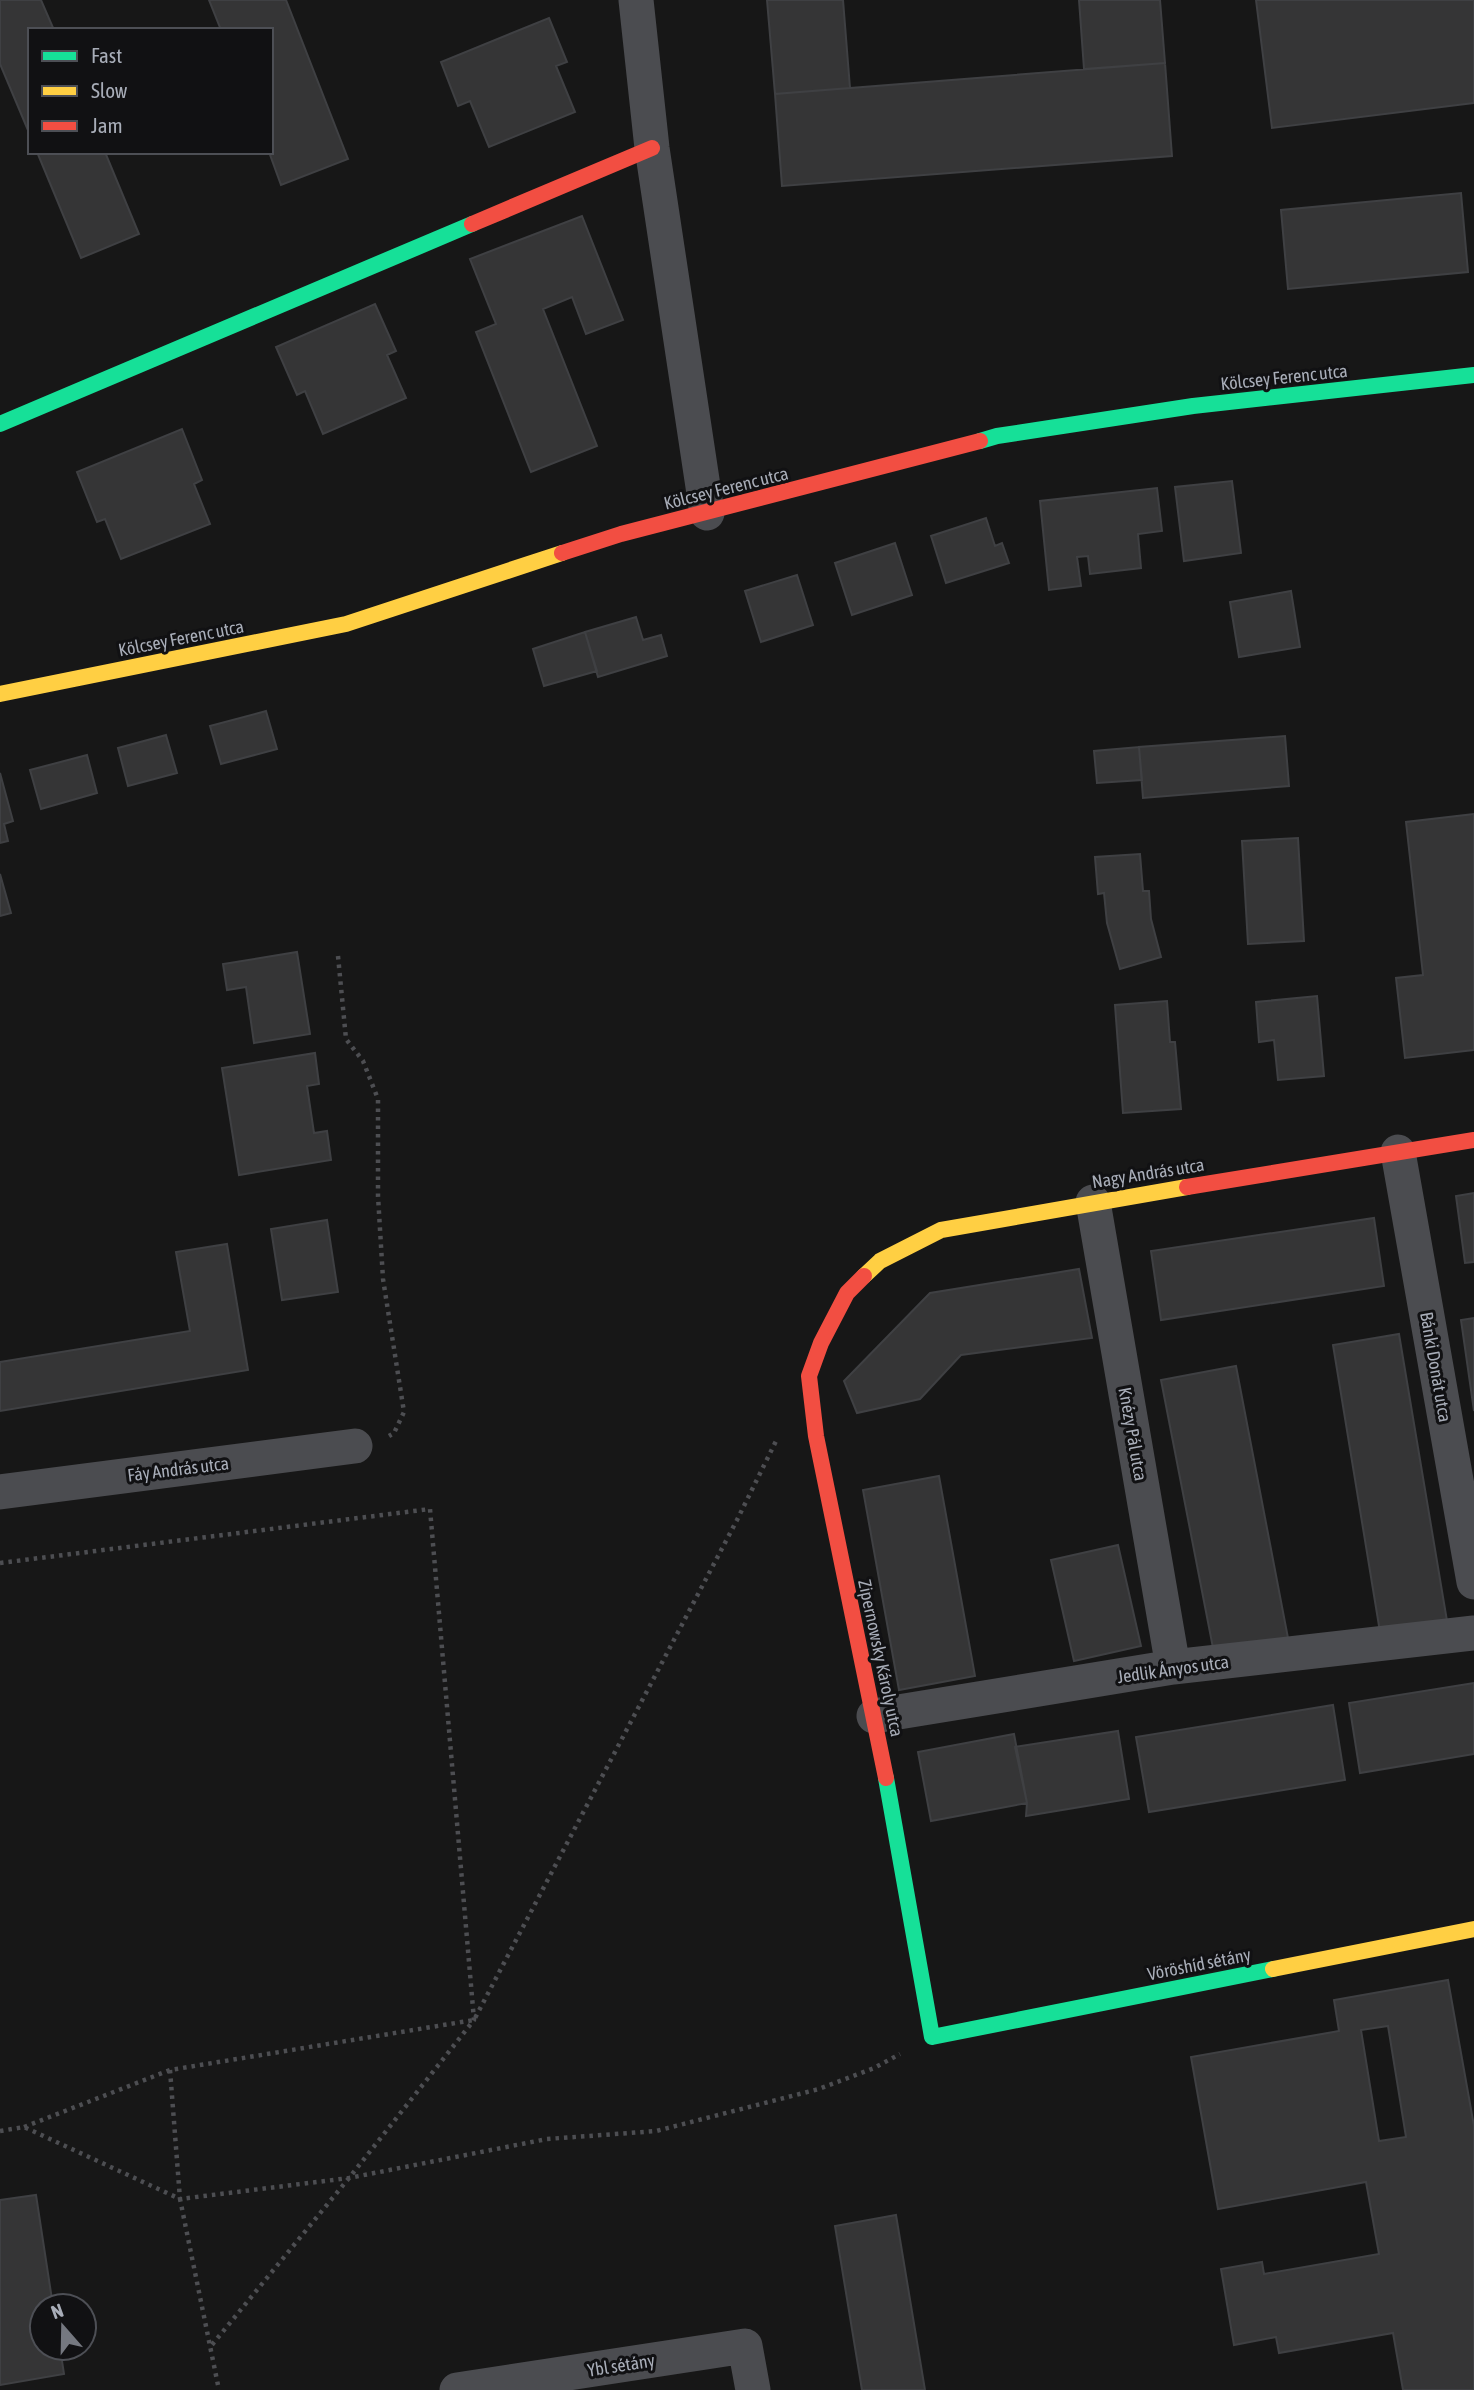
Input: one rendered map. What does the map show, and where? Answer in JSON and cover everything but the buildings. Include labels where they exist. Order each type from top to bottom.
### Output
[{"type":"street","points":[[636,0],[652,148],[707,513]]},
{"type":"street","points":[[0,424],[652,148]]},
{"type":"street","name":"Kölcsey Ferenc utca","points":[[0,694],[346,624],[621,534],[997,436],[1193,406],[1474,375]]},
{"type":"street","name":"Nagy András utca","points":[[847,1293],[880,1261],[941,1230],[1093,1202],[1474,1140]]},
{"type":"street","name":"Bánki Donát utca","points":[[1398,1152],[1474,1582]]},
{"type":"street","name":"Knézy Pál utca","points":[[1093,1202],[1173,1667]]},
{"type":"street","name":"Zipernowsky Károly utca","points":[[847,1293],[821,1343],[809,1376],[816,1436],[874,1716],[932,2037]]},
{"type":"street","name":"Fáy András utca","points":[[0,1492],[355,1446]]},
{"type":"street","name":"Jedlik Ányos utca","points":[[874,1716],[1173,1667],[1474,1633]]},
{"type":"street","name":"Vöröshíd sétány","points":[[932,2037],[1474,1929]]},
{"type":"street","name":"Ybl sétány","points":[[457,2390],[745,2346],[752,2390]]},
{"type":"path","points":[[338,956],[346,1039],[363,1061],[378,1099],[378,1196],[383,1279],[404,1412],[394,1433],[381,1441],[355,1446]]},
{"type":"path","points":[[211,2346],[474,2020],[779,1436]]},
{"type":"path","points":[[0,1563],[430,1509],[474,2020]]},
{"type":"path","points":[[0,2131],[24,2126],[170,2070],[474,2020]]},
{"type":"path","points":[[24,2126],[180,2199],[349,2178],[547,2139],[656,2131],[819,2089],[874,2068],[932,2037]]},
{"type":"path","points":[[170,2070],[180,2199],[219,2390]]},
{"type":"traffic: fast","points":[[0,424],[472,224]]},
{"type":"traffic: fast","points":[[980,441],[997,436],[1193,406],[1474,375]]},
{"type":"traffic: fast","points":[[886,1778],[932,2037],[1273,1969]]},
{"type":"traffic: slow","points":[[0,694],[346,624],[562,553]]},
{"type":"traffic: slow","points":[[864,1276],[880,1261],[941,1230],[1187,1187]]},
{"type":"traffic: slow","points":[[1273,1969],[1474,1929]]},
{"type":"traffic: jam","points":[[472,224],[652,148]]},
{"type":"traffic: jam","points":[[562,553],[621,534],[980,441]]},
{"type":"traffic: jam","points":[[1187,1187],[1474,1140]]},
{"type":"traffic: jam","points":[[864,1276],[847,1293],[821,1343],[809,1376],[816,1436],[886,1778]]}]
